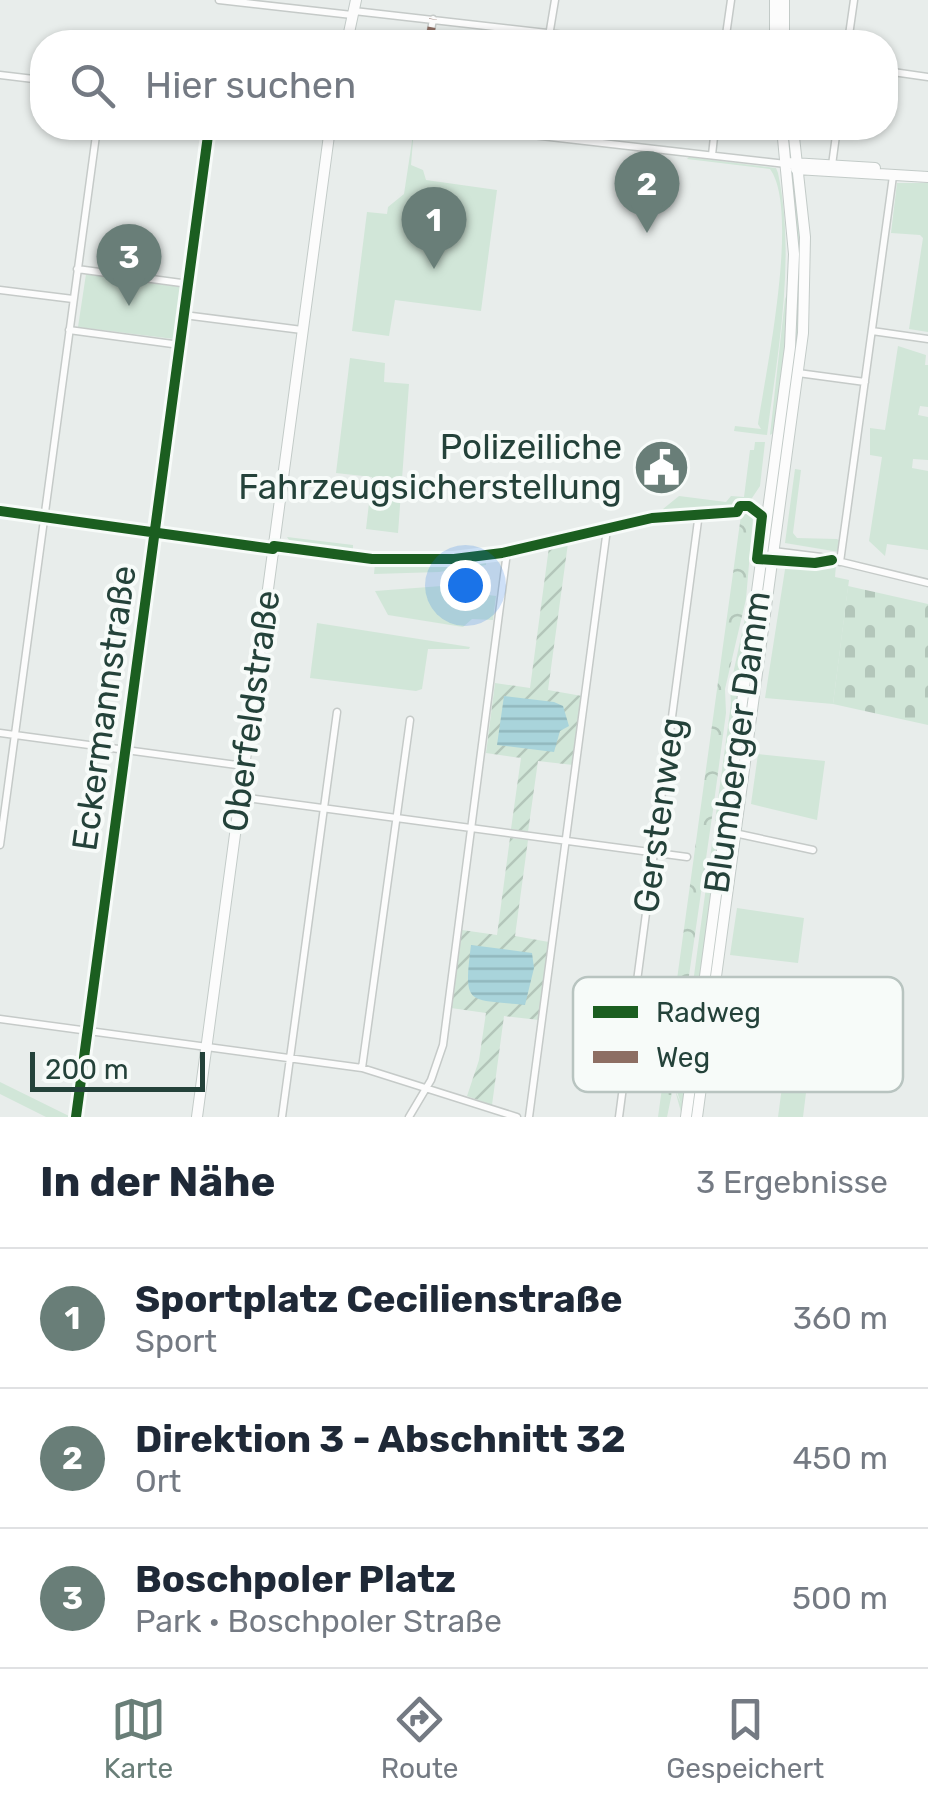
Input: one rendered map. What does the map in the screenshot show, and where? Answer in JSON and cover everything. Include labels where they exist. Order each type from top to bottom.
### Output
[{"type":"main road","points":[[775,0],[775,30]]},
{"type":"main road","points":[[784,0],[784,30]]},
{"type":"main road","name":"Oberfeldstraße","points":[[196,1117],[328,140]]},
{"type":"main road","name":"Blumberger Damm","points":[[767,554],[798,373],[806,288],[805,237],[794,165],[786,140]]},
{"type":"main road","name":"Blumberger Damm","points":[[713,977],[793,314],[793,140]]},
{"type":"main road","points":[[794,165],[832,164],[928,174]]},
{"type":"main road","points":[[794,165],[892,176],[928,174]]},
{"type":"main road","name":"Blumberger Damm","points":[[708,977],[730,832]]},
{"type":"main road","name":"Blumberger Damm","points":[[686,1117],[690,1092]]},
{"type":"main road","name":"Blumberger Damm","points":[[697,1117],[700,1092]]},
{"type":"street","points":[[219,0],[354,8],[500,30]]},
{"type":"street","points":[[550,30],[555,0]]},
{"type":"street","points":[[727,30],[731,0]]},
{"type":"street","points":[[850,30],[854,0]]},
{"type":"street","points":[[431,30],[432,19]]},
{"type":"street","points":[[898,72],[928,76]]},
{"type":"street","points":[[0,76],[30,79]]},
{"type":"street","points":[[0,845],[95,140]]},
{"type":"street","name":"Eckermannstraße","points":[[76,1117],[207,140]]},
{"type":"street","points":[[602,140],[794,165]]},
{"type":"street","points":[[712,155],[714,140]]},
{"type":"street","points":[[832,164],[835,140]]},
{"type":"street","points":[[836,561],[892,176]]},
{"type":"street","points":[[77,269],[189,284]]},
{"type":"street","points":[[0,290],[73,299]]},
{"type":"street","points":[[184,315],[303,330]]},
{"type":"street","points":[[70,330],[180,345]]},
{"type":"street","points":[[872,330],[928,339]]},
{"type":"street","points":[[798,373],[865,382]]},
{"type":"street","points":[[0,512],[406,560],[507,552],[652,518],[737,512]]},
{"type":"street","name":"Gerstenweg","points":[[637,977],[699,513]]},
{"type":"street","points":[[529,1117],[608,529]]},
{"type":"street","points":[[409,1117],[427,1087],[442,1045],[507,552]]},
{"type":"street","points":[[767,554],[815,563],[836,561],[928,583]]},
{"type":"street","points":[[282,1117],[337,712]]},
{"type":"street","points":[[362,1068],[410,720]]},
{"type":"street","points":[[0,733],[244,766]]},
{"type":"street","points":[[240,798],[687,857]]},
{"type":"street","points":[[730,832],[814,850]]},
{"type":"street","points":[[0,1019],[362,1068],[517,1117]]},
{"type":"street","name":"Gerstenweg","points":[[619,1117],[622,1092]]},
{"type":"green space","points":[[412,140],[411,165],[423,170],[426,180],[497,190],[481,311],[395,300],[389,336],[352,331],[367,212],[387,214],[388,207],[404,194]]},
{"type":"green space","points":[[689,157],[776,168],[778,173],[785,271],[767,435],[734,431],[735,426],[761,429],[758,424],[781,254],[778,190],[770,169]]},
{"type":"green space","points":[[791,183],[802,245],[801,314],[774,511],[798,289]]},
{"type":"green space","points":[[897,183],[928,183],[928,332],[909,329],[923,238],[891,233]]},
{"type":"green space","points":[[788,240],[791,288],[787,336],[775,432],[770,435],[785,299],[790,288]]},
{"type":"green space","points":[[86,274],[180,287],[174,339],[78,327]]},
{"type":"green space","points":[[898,346],[926,355],[928,365],[928,407],[920,406],[918,415],[928,417],[928,460],[913,459],[912,468],[928,471],[928,550],[887,544],[885,556],[869,541],[882,457],[870,455],[870,428],[885,430]]},
{"type":"green space","points":[[350,358],[385,363],[384,382],[409,384],[398,533],[366,529],[372,477],[336,473]]},
{"type":"green space","points":[[755,442],[765,442],[760,486],[748,504],[734,510],[664,514],[663,509],[679,496],[726,502],[731,496],[744,497],[750,450],[754,450]]},
{"type":"green space","points":[[795,469],[801,470],[793,533],[797,538],[837,539],[839,552],[785,543]]},
{"type":"green space","points":[[742,508],[751,509],[746,599],[725,689],[726,713],[689,977],[677,977]]},
{"type":"green space","points":[[287,537],[353,545],[353,551],[291,543]]},
{"type":"green space","points":[[568,543],[548,690],[582,696],[573,765],[538,761],[528,832],[511,829],[521,758],[486,753],[495,683],[530,688],[549,547]]},
{"type":"green space","points":[[486,560],[486,565],[439,572],[374,574],[375,563]]},
{"type":"green space","points":[[786,563],[836,565],[835,577],[849,580],[833,704],[765,698]]},
{"type":"green space","points":[[482,583],[480,594],[496,596],[493,620],[472,619],[463,627],[388,615],[375,591]]},
{"type":"green space","points":[[848,586],[928,604],[928,725],[833,704]]},
{"type":"green space","points":[[749,600],[752,601],[722,822],[715,821],[730,688]]},
{"type":"green space","points":[[317,623],[470,647],[428,649],[422,689],[416,691],[310,678]]},
{"type":"green space","points":[[758,754],[825,761],[817,820],[751,804]]},
{"type":"green space","points":[[510,838],[528,840],[515,936],[549,942],[539,1020],[504,1016],[492,1105],[467,1096],[479,1060],[486,1013],[451,1008],[462,930],[497,935]]},
{"type":"green space","points":[[712,843],[719,844],[700,977],[694,977]]},
{"type":"green space","points":[[737,908],[804,918],[798,963],[730,955]]},
{"type":"green space","points":[[0,1082],[69,1117],[46,1117],[0,1094]]},
{"type":"green space","points":[[661,1092],[672,1092],[667,1117],[658,1117]]},
{"type":"green space","points":[[676,1092],[676,1092],[681,1104],[677,1092],[684,1092],[681,1112]]},
{"type":"green space","points":[[781,1092],[806,1092],[803,1117],[778,1117]]},
{"type":"water","points":[[504,696],[563,706],[569,726],[560,731],[554,752],[497,745]]},
{"type":"water","points":[[471,945],[532,953],[534,968],[525,1005],[474,996],[468,980]]},
{"type":"marked path","points":[[431,30],[433,19]]},
{"type":"cycle path","points":[[76,1117],[207,140]]},
{"type":"cycle path","points":[[0,511],[273,549],[274,546],[372,559],[454,559],[502,553],[652,518],[737,512],[740,506],[749,506],[762,516],[757,559],[815,563],[832,560]]},
{"type":"place","name":"Direktion 3 - Abschnitt 32","points":[[647,233]]},
{"type":"place","name":"Sportplatz Cecilienstraße","points":[[434,269]]},
{"type":"place","name":"Boschpoler Platz","points":[[129,306]]},
{"type":"place","name":"Polizeiliche Fahrzeugsicherstellung","points":[[661,467]]}]
